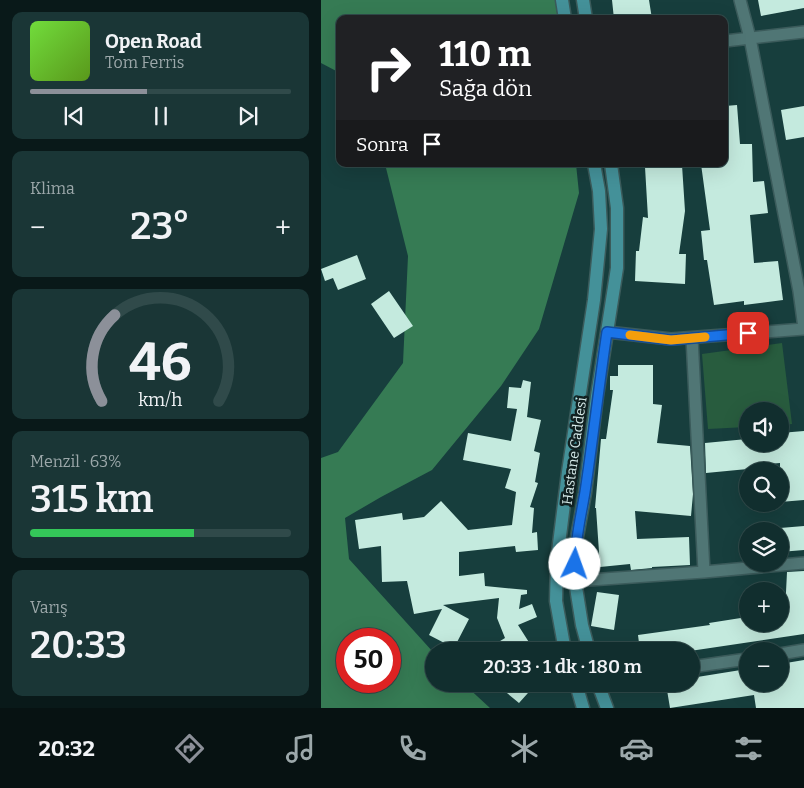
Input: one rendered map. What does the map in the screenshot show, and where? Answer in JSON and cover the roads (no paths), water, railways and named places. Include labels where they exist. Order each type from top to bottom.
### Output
[{"type":"main road","points":[[562,0],[564,15]]},
{"type":"main road","points":[[583,0],[585,15]]},
{"type":"main road","name":"Hastane Caddesi","points":[[564,642],[557,601],[557,560],[594,300],[601,229],[599,191],[595,167]]},
{"type":"main road","name":"Hastane Caddesi","points":[[587,642],[575,581],[575,548],[585,493],[597,396],[617,268],[617,208],[611,167]]},
{"type":"main road","points":[[578,692],[583,708]]},
{"type":"main road","points":[[601,692],[607,708]]},
{"type":"street","points":[[607,332],[671,340],[804,328],[799,291],[750,38],[740,0]]},
{"type":"street","points":[[728,40],[804,32]]},
{"type":"street","points":[[692,338],[704,572]]},
{"type":"street","points":[[575,581],[804,563]]},
{"type":"street","points":[[789,652],[804,650]]},
{"type":"street","points":[[700,666],[739,660]]}]
